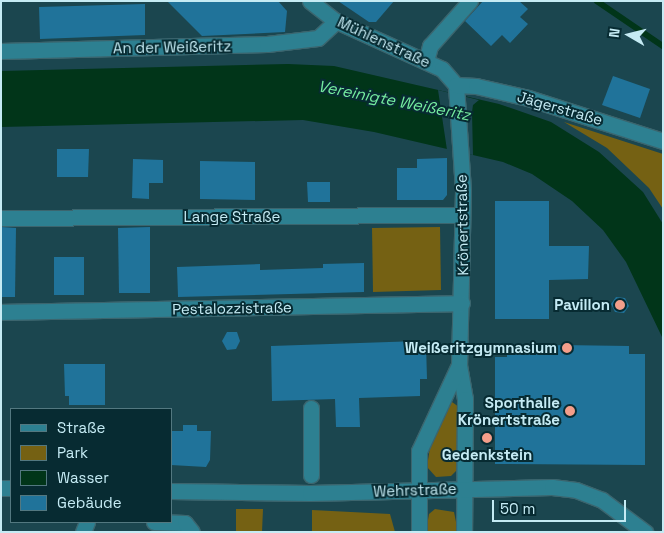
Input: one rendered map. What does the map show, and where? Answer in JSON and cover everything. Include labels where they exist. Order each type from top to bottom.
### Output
[{"type":"street","name":"Mühlenstraße","points":[[310,1],[336,21],[386,46],[442,69],[457,90]]},
{"type":"street","points":[[426,61],[430,46],[470,1]]},
{"type":"street","name":"An der Weißeritz","points":[[1,51],[267,44],[318,38],[336,21]]},
{"type":"street","name":"Jägerstraße","points":[[457,90],[476,86],[528,98],[663,141]]},
{"type":"street","name":"Krönertstraße","points":[[457,90],[462,215],[462,303],[459,365],[465,398],[464,532]]},
{"type":"street","name":"Lange Straße","points":[[1,218],[462,215]]},
{"type":"street","name":"Pestalozzistraße","points":[[1,312],[462,303]]},
{"type":"street","name":"Krönertstraße","points":[[419,532],[419,450],[459,365]]},
{"type":"street","points":[[311,408],[311,475]]},
{"type":"street","name":"Wehrstraße","points":[[172,492],[420,491],[552,487],[576,490],[602,500],[645,532]]},
{"type":"street","points":[[172,523],[185,523],[192,532]]},
{"type":"green space","points":[[564,122],[663,154],[663,209],[649,188],[607,148]]},
{"type":"green space","points":[[440,227],[441,290],[373,292],[372,228]]},
{"type":"green space","points":[[452,402],[459,407],[458,469],[451,476],[436,477],[427,467],[432,434],[446,405]]},
{"type":"green space","points":[[236,509],[263,509],[262,532],[236,532]]},
{"type":"green space","points":[[435,509],[454,512],[458,532],[426,532],[429,514]]},
{"type":"green space","points":[[312,510],[390,514],[395,532],[312,532]]},
{"type":"water","name":"Vereinigte Weißeritz","points":[[288,64],[334,66],[499,104],[551,122],[599,152],[643,192],[663,224],[663,339],[626,262],[603,230],[572,201],[532,174],[503,162],[374,132],[303,120],[1,127],[1,71]]},
{"type":"pier","points":[[438,90],[479,100],[473,105],[472,112],[473,155],[447,150]]},
{"type":"building","points":[[167,1],[278,1],[287,11],[285,32],[202,36]]},
{"type":"building","points":[[338,1],[394,1],[376,22],[369,22]]},
{"type":"building","points":[[483,1],[519,1],[528,9],[520,17],[528,24],[510,43],[502,35],[491,46],[465,21]]},
{"type":"building","points":[[145,4],[145,35],[40,39],[39,7]]},
{"type":"building","points":[[613,76],[650,89],[640,118],[602,105]]},
{"type":"building","points":[[57,149],[89,149],[88,177],[57,177]]},
{"type":"building","points":[[447,158],[447,195],[443,200],[397,200],[397,168],[417,168],[417,159]]},
{"type":"building","points":[[133,159],[163,160],[163,183],[149,183],[149,199],[132,198]]},
{"type":"building","points":[[200,161],[255,162],[255,200],[200,199]]},
{"type":"building","points":[[307,182],[330,182],[330,202],[308,202]]},
{"type":"building","points":[[495,201],[549,201],[549,246],[589,246],[588,279],[549,280],[549,319],[495,319]]},
{"type":"building","points":[[1,227],[16,228],[15,297],[1,297]]},
{"type":"building","points":[[150,227],[150,293],[119,293],[118,228]]},
{"type":"building","points":[[54,257],[84,257],[84,295],[54,295]]},
{"type":"building","points":[[364,263],[364,292],[178,297],[177,267],[260,264],[260,270],[323,268],[323,264]]},
{"type":"building","name":"Pavillon","points":[[616,297],[625,298],[629,306],[624,313],[615,312],[611,304]]},
{"type":"building","points":[[227,332],[237,332],[240,341],[236,349],[227,350],[222,341]]},
{"type":"building","points":[[419,341],[419,345],[426,344],[427,379],[420,379],[420,396],[359,398],[360,427],[336,427],[335,399],[272,401],[271,346]]},
{"type":"building","name":"Sporthalle Krönertstraße","points":[[551,346],[629,346],[629,354],[645,354],[645,465],[495,464],[495,357],[507,357],[507,352],[551,352]]},
{"type":"building","points":[[64,364],[105,364],[105,405],[69,405],[69,396],[65,396]]},
{"type":"building","points":[[183,425],[197,425],[197,431],[211,431],[210,460],[206,467],[172,465],[172,431],[183,431]]},
{"type":"waterway","points":[[597,1],[663,46]]},
{"type":"place","name":"Pavillon","points":[[620,305]]},
{"type":"place","name":"Weißeritzgymnasium","points":[[567,348]]},
{"type":"place","name":"Sporthalle Krönertstraße","points":[[570,411]]},
{"type":"place","name":"Gedenkstein","points":[[487,438]]}]
